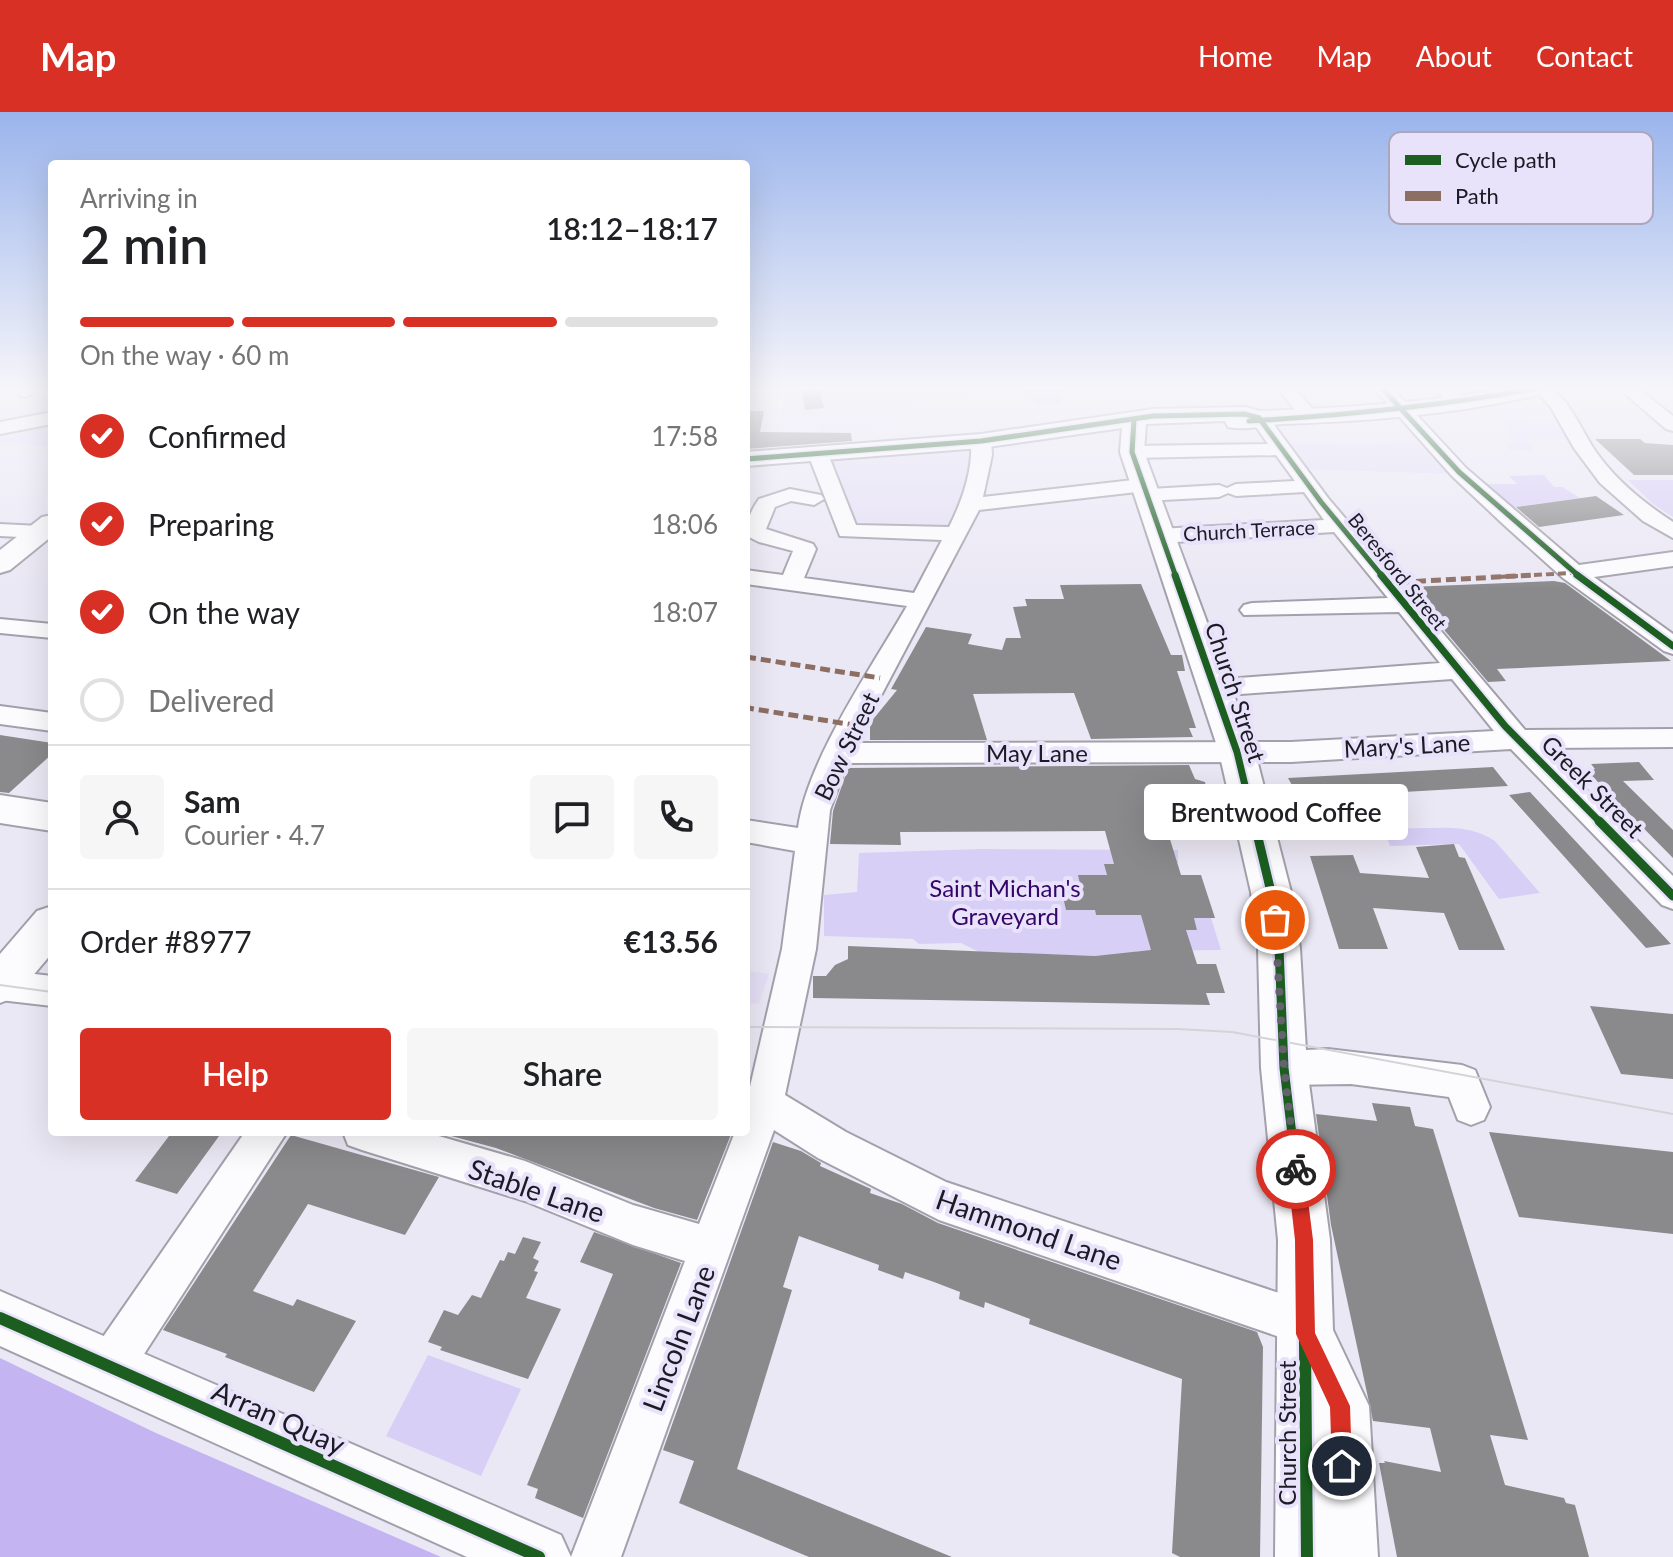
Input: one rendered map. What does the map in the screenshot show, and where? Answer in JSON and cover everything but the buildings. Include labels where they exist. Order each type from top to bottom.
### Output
[{"type":"main road","points":[[750,459],[812,454]]},
{"type":"main road","name":"Church Street","points":[[1133,454],[1237,752],[1271,892],[1279,948],[1284,1068],[1304,1240],[1307,1557]]},
{"type":"main road","points":[[0,564],[46,528]]},
{"type":"main road","points":[[0,809],[48,816]]},
{"type":"main road","points":[[0,985],[48,928]]},
{"type":"main road","name":"Arran Quay","points":[[0,1318],[539,1557]]},
{"type":"main road","points":[[1306,1329],[1340,1406],[1346,1557]]},
{"type":"street","points":[[818,454],[848,531],[956,534]]},
{"type":"street","name":"Bow Street","points":[[757,1112],[799,949],[815,810],[837,753],[922,601],[971,505],[982,454]]},
{"type":"street","name":"Beresford Street","points":[[1285,454],[1404,605],[1518,739]]},
{"type":"street","points":[[1443,454],[1571,573],[1673,646]]},
{"type":"street","points":[[1587,454],[1639,507],[1673,532]]},
{"type":"street","points":[[971,505],[1144,490],[1309,486]]},
{"type":"street","points":[[791,583],[805,549],[795,543],[764,538],[755,531],[766,503],[790,495],[814,499]]},
{"type":"street","name":"Church Terrace","points":[[1159,536],[1340,525]]},
{"type":"street","points":[[0,530],[46,528]]},
{"type":"street","points":[[1571,573],[1673,559]]},
{"type":"street","points":[[750,578],[922,601]]},
{"type":"street","points":[[1252,610],[1404,605]]},
{"type":"street","points":[[12,627],[48,608]]},
{"type":"street","points":[[12,627],[48,631]]},
{"type":"street","points":[[1213,688],[1458,670]]},
{"type":"street","points":[[0,715],[48,721]]},
{"type":"street","name":"Mary's Lane","points":[[1237,752],[1518,739],[1673,738]]},
{"type":"street","name":"Greek Street","points":[[1518,739],[1673,896]]},
{"type":"street","name":"May Lane","points":[[837,753],[1237,752]]},
{"type":"street","points":[[750,832],[811,842]]},
{"type":"street","points":[[0,985],[48,991]]},
{"type":"street","points":[[1284,1068],[1307,1065],[1351,1068],[1462,1082],[1471,1107]]},
{"type":"street","name":"Lincoln Lane","points":[[750,1133],[757,1112]]},
{"type":"street","name":"Hammond Lane","points":[[757,1112],[832,1145],[939,1200],[1306,1329]]},
{"type":"street","points":[[110,1366],[265,1136]]},
{"type":"street","name":"Stable Lane","points":[[375,1136],[525,1181],[633,1225],[712,1249]]},
{"type":"street","name":"Lincoln Lane","points":[[596,1557],[712,1249],[749,1136]]},
{"type":"shaded area","points":[[973,454],[963,503],[950,532],[854,531],[823,457]]},
{"type":"shaded area","points":[[1289,454],[1440,454],[1456,474],[1300,469]]},
{"type":"shaded area","points":[[750,972],[769,974],[759,1004],[750,1003]]},
{"type":"shaded area","points":[[0,1358],[156,1433],[441,1557],[0,1557]]},
{"type":"green space","points":[[1544,475],[1554,487],[1562,487],[1580,498],[1508,508],[1484,484],[1517,484],[1509,476]]},
{"type":"green space","points":[[1628,480],[1673,480],[1673,517],[1653,504]]},
{"type":"green space","points":[[1382,825],[1396,828],[1454,828],[1482,834],[1495,841],[1540,893],[1499,899],[1459,844],[1390,846]]},
{"type":"green space","name":"Saint Michan's Graveyard","points":[[981,849],[1178,850],[1178,863],[1105,864],[1107,875],[1080,884],[1061,884],[1066,910],[1095,910],[1096,915],[1141,915],[1197,930],[1194,918],[1211,918],[1221,950],[1136,951],[1095,956],[979,952],[961,943],[919,944],[913,939],[824,936],[824,895],[857,892],[859,853]]},
{"type":"green space","points":[[428,1355],[521,1389],[481,1476],[386,1436]]},
{"type":"tram line","points":[[0,985],[48,991]]},
{"type":"tram line","points":[[750,1027],[1177,1029],[1232,1032],[1673,1114]]},
{"type":"marked path","points":[[1386,583],[1571,573]]},
{"type":"marked path","points":[[750,658],[880,678]]},
{"type":"marked path","points":[[750,708],[854,725]]},
{"type":"cycle path","points":[[750,459],[806,454]]},
{"type":"cycle path","points":[[1133,454],[1237,752],[1271,892],[1279,948],[1284,1068],[1304,1240],[1307,1557]]},
{"type":"cycle path","points":[[1286,454],[1321,502],[1505,726],[1673,896]]},
{"type":"cycle path","points":[[1442,454],[1536,542],[1673,646]]},
{"type":"cycle path","points":[[0,1318],[539,1557]]},
{"type":"way so far","points":[[1275,920],[1284,1068],[1296,1169]]},
{"type":"place","name":"Brentwood Coffee","points":[[1275,920]]},
{"type":"route","points":[[1296,1169],[1304,1240],[1305,1334],[1340,1406],[1342,1466]]}]
